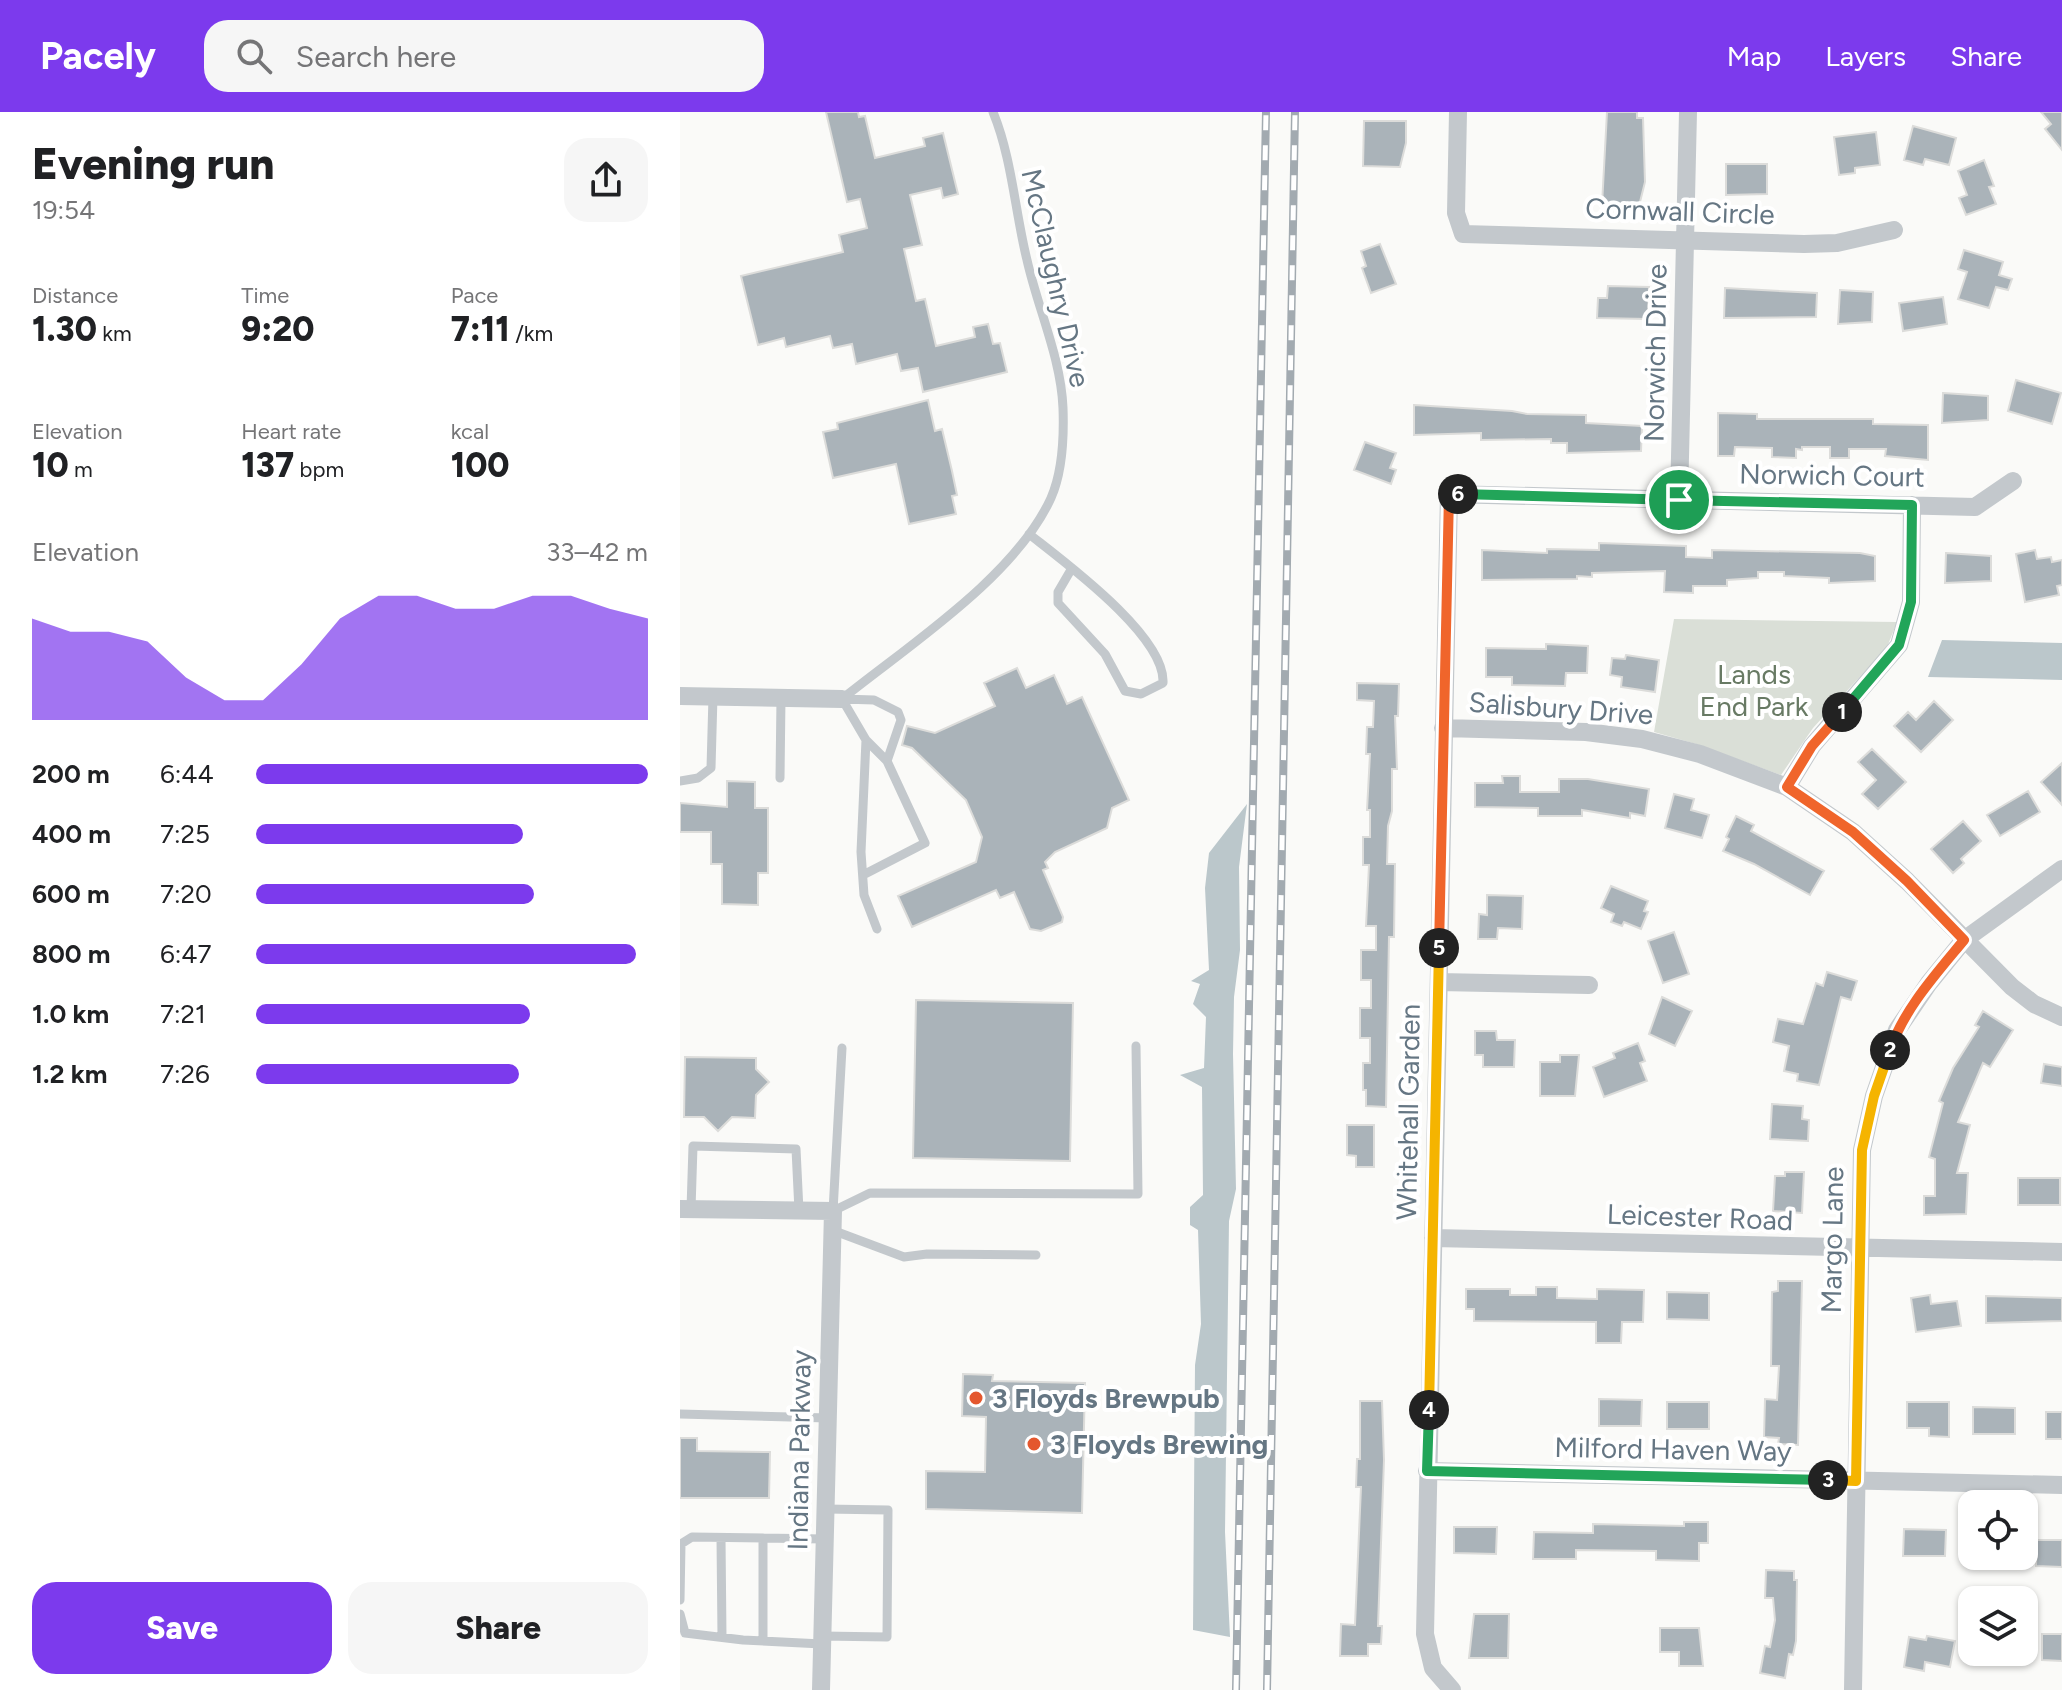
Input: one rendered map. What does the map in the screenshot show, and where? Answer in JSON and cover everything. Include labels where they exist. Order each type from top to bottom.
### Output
[{"type":"street","name":"Cornwall Circle","points":[[1458,112],[1456,213],[1463,234],[1837,243],[1894,230]]},
{"type":"street","name":"Norwich Drive","points":[[1679,500],[1688,112]]},
{"type":"street","name":"Norwich Court","points":[[1449,494],[1975,507],[2013,481]]},
{"type":"street","name":"Whitehall Garden","points":[[1446,1685],[1427,1653],[1425,1634],[1449,494]]},
{"type":"street","points":[[1787,787],[1812,746],[1899,645],[1911,602],[1912,505]]},
{"type":"street","points":[[680,696],[842,699]]},
{"type":"street","name":"Salisbury Drive","points":[[1443,728],[1586,732],[1642,739],[1700,754],[1787,787],[1853,832],[2024,996],[2062,1017]]},
{"type":"street","name":"Margo Lane","points":[[1853,1690],[1862,1150],[1874,1096],[1897,1030],[1964,940],[2062,869]]},
{"type":"street","points":[[1439,982],[1589,985]]},
{"type":"street","points":[[686,1209],[799,1211],[832,1220]]},
{"type":"street","name":"Indiana Parkway","points":[[821,1690],[832,1220]]},
{"type":"street","name":"Leicester Road","points":[[1433,1238],[2062,1252]]},
{"type":"street","name":"Milford Haven Way","points":[[1427,1471],[2062,1485]]},
{"type":"lane","name":"McClaughry Drive","points":[[842,699],[1002,570],[1052,496],[1060,461],[1063,408],[1057,366],[1027,261],[993,112]]},
{"type":"lane","points":[[1029,534],[1072,568],[1116,605],[1153,655],[1163,683],[1141,694],[1125,691],[1105,654],[1058,603],[1058,592],[1072,568]]},
{"type":"lane","points":[[680,781],[698,778],[711,768],[713,696]]},
{"type":"lane","points":[[780,778],[781,698]]},
{"type":"lane","points":[[842,699],[866,740],[887,761],[925,843],[863,875]]},
{"type":"lane","points":[[842,699],[874,700],[898,712],[901,720],[887,761]]},
{"type":"lane","points":[[866,740],[864,895],[877,929]]},
{"type":"lane","points":[[832,1220],[870,1193],[1138,1194],[1136,1046]]},
{"type":"lane","points":[[832,1220],[842,1048]]},
{"type":"lane","points":[[686,1209],[693,1146],[796,1149],[799,1211]]},
{"type":"lane","points":[[832,1220],[904,1257],[927,1254],[1036,1255]]},
{"type":"lane","points":[[680,1414],[828,1418]]},
{"type":"lane","points":[[680,1614],[685,1633],[763,1641],[887,1637],[888,1510],[825,1509]]},
{"type":"lane","points":[[680,1600],[681,1544],[692,1537],[825,1539]]},
{"type":"lane","points":[[721,1538],[722,1637]]},
{"type":"lane","points":[[763,1538],[763,1641]]},
{"type":"green space","name":"Lands End Park","points":[[1674,619],[1897,622],[1887,647],[1813,728],[1781,775],[1654,732]]},
{"type":"shaded area","points":[[1942,640],[2062,643],[2062,680],[1928,677]]},
{"type":"shaded area","points":[[1247,804],[1239,867],[1240,950],[1234,997],[1236,1189],[1229,1221],[1225,1532],[1230,1637],[1193,1630],[1195,1365],[1201,1324],[1198,1230],[1190,1225],[1190,1207],[1203,1195],[1202,1087],[1180,1075],[1204,1068],[1206,1017],[1193,1004],[1200,984],[1191,981],[1209,970],[1205,888],[1209,853]]},
{"type":"building","points":[[826,112],[858,112],[859,117],[865,116],[875,158],[925,146],[923,138],[943,133],[958,194],[943,198],[941,188],[910,195],[922,245],[904,249],[916,301],[925,299],[936,346],[975,337],[973,327],[988,324],[993,344],[1000,343],[1007,372],[923,392],[918,368],[901,371],[897,354],[856,364],[852,344],[833,348],[830,336],[786,347],[784,338],[758,345],[741,276],[843,252],[839,235],[867,228],[860,199],[847,202]]},
{"type":"building","points":[[1607,112],[1637,112],[1637,118],[1643,118],[1645,182],[1639,206],[1602,205]]},
{"type":"building","points":[[2041,112],[2062,112],[2062,150],[2045,129],[2051,124]]},
{"type":"building","points":[[1364,121],[1406,121],[1406,143],[1400,167],[1363,166]]},
{"type":"building","points":[[1913,126],[1956,138],[1949,165],[1925,159],[1923,165],[1904,160]]},
{"type":"building","points":[[1876,132],[1880,165],[1855,168],[1855,173],[1839,175],[1834,137]]},
{"type":"building","points":[[1984,160],[1994,186],[1989,187],[1996,204],[1966,215],[1959,198],[1967,195],[1958,171]]},
{"type":"building","points":[[1726,164],[1767,164],[1767,194],[1726,195]]},
{"type":"building","points":[[1380,244],[1396,284],[1371,293],[1362,268],[1366,266],[1361,251]]},
{"type":"building","points":[[1964,250],[2003,262],[1999,275],[2012,279],[2008,290],[1996,287],[1989,308],[1958,299],[1967,272],[1958,269]]},
{"type":"building","points":[[1608,286],[1649,287],[1648,319],[1597,318],[1598,298],[1607,298]]},
{"type":"building","points":[[1725,288],[1817,293],[1816,317],[1724,318]]},
{"type":"building","points":[[1840,290],[1873,292],[1872,322],[1838,324]]},
{"type":"building","points":[[1943,297],[1947,324],[1903,331],[1899,303]]},
{"type":"building","points":[[2016,380],[2061,393],[2052,424],[2008,411]]},
{"type":"building","points":[[1943,393],[1988,396],[1988,420],[1942,423]]},
{"type":"building","points":[[928,400],[935,431],[942,429],[957,495],[952,496],[956,514],[909,524],[896,464],[833,478],[823,432],[838,429],[837,423]]},
{"type":"building","points":[[1414,405],[1527,414],[1586,415],[1586,423],[1642,426],[1641,451],[1567,453],[1567,443],[1551,443],[1551,439],[1481,440],[1481,433],[1414,435]]},
{"type":"building","points":[[1718,413],[1757,414],[1757,419],[1873,419],[1873,424],[1928,425],[1928,460],[1885,456],[1886,449],[1849,449],[1849,458],[1830,458],[1830,447],[1802,447],[1802,450],[1796,449],[1796,458],[1772,457],[1772,448],[1735,447],[1734,456],[1718,456]]},
{"type":"building","points":[[1365,442],[1396,453],[1390,468],[1396,470],[1391,484],[1354,470]]},
{"type":"building","points":[[1599,543],[1686,546],[1686,557],[1712,558],[1712,550],[1860,553],[1875,556],[1875,581],[1829,583],[1829,578],[1758,572],[1758,578],[1727,580],[1727,586],[1693,586],[1693,593],[1664,592],[1665,571],[1592,573],[1592,577],[1577,576],[1577,579],[1482,580],[1482,550],[1547,553],[1547,549],[1599,550]]},
{"type":"building","points":[[2035,550],[2037,559],[2051,557],[2052,562],[2062,560],[2062,585],[2057,586],[2059,595],[2025,602],[2016,554]]},
{"type":"building","points":[[1946,553],[1991,556],[1991,581],[1945,583]]},
{"type":"building","points":[[1546,644],[1588,646],[1587,673],[1566,673],[1565,686],[1512,685],[1512,677],[1486,677],[1486,648],[1546,649]]},
{"type":"building","points":[[1626,655],[1659,660],[1655,692],[1621,687],[1622,677],[1610,675],[1612,658],[1625,659]]},
{"type":"building","points":[[1017,668],[1026,688],[1054,675],[1067,704],[1082,697],[1129,800],[1112,808],[1107,828],[1055,852],[1045,862],[1048,868],[1043,870],[1063,917],[1062,922],[1041,931],[1030,929],[1014,892],[1000,898],[996,890],[912,927],[898,896],[976,862],[982,837],[966,800],[912,748],[902,745],[907,726],[935,733],[995,706],[984,683]]},
{"type":"building","points":[[1357,683],[1399,684],[1398,716],[1395,716],[1397,769],[1392,769],[1392,811],[1388,826],[1387,864],[1395,864],[1394,937],[1389,937],[1386,1107],[1366,1106],[1366,1090],[1363,1090],[1363,1063],[1370,1063],[1370,1038],[1360,1038],[1360,1008],[1371,1008],[1371,980],[1361,980],[1361,950],[1376,950],[1376,926],[1366,926],[1369,865],[1363,865],[1363,837],[1370,837],[1367,727],[1373,727],[1374,701],[1357,700]]},
{"type":"building","points":[[1934,701],[1953,720],[1921,752],[1894,726],[1908,712],[1916,720]]},
{"type":"building","points":[[1872,749],[1906,782],[1878,809],[1862,794],[1876,780],[1858,762]]},
{"type":"building","points":[[2062,763],[2062,805],[2041,782]]},
{"type":"building","points":[[1502,776],[1520,776],[1520,792],[1559,792],[1559,779],[1588,779],[1649,789],[1645,816],[1630,813],[1630,818],[1582,810],[1582,816],[1538,816],[1538,808],[1475,807],[1475,783],[1503,783]]},
{"type":"building","points":[[727,781],[755,782],[755,808],[768,808],[768,873],[758,873],[758,905],[722,904],[722,864],[711,864],[711,832],[680,832],[680,803],[727,807]]},
{"type":"building","points":[[2028,791],[2040,812],[2000,836],[1987,815]]},
{"type":"building","points":[[1674,794],[1694,799],[1691,810],[1709,815],[1702,838],[1665,828]]},
{"type":"building","points":[[1736,816],[1754,825],[1751,831],[1824,871],[1810,895],[1723,851]]},
{"type":"building","points":[[1963,821],[1981,841],[1961,859],[1964,863],[1953,873],[1931,849]]},
{"type":"building","points":[[1611,886],[1648,901],[1644,911],[1648,912],[1641,929],[1624,922],[1622,926],[1611,922],[1614,914],[1601,908]]},
{"type":"building","points":[[1487,895],[1523,896],[1522,929],[1498,928],[1497,939],[1478,939],[1479,914],[1487,915]]},
{"type":"building","points":[[1674,932],[1689,974],[1663,983],[1648,941]]},
{"type":"building","points":[[1827,972],[1857,981],[1851,1000],[1841,997],[1819,1085],[1797,1081],[1798,1074],[1784,1071],[1789,1046],[1773,1042],[1778,1019],[1803,1024],[1816,983],[1823,986]]},
{"type":"building","points":[[1662,997],[1692,1011],[1675,1046],[1649,1034]]},
{"type":"building","points":[[916,1000],[1073,1003],[1070,1161],[913,1158]]},
{"type":"building","points":[[1983,1011],[2013,1030],[1990,1067],[1983,1063],[1958,1122],[1970,1125],[1957,1173],[1968,1173],[1966,1214],[1924,1215],[1924,1196],[1935,1196],[1935,1159],[1929,1157],[1943,1103],[1939,1101],[1953,1068],[1979,1027],[1975,1025]]},
{"type":"building","points":[[1475,1031],[1496,1031],[1497,1040],[1515,1040],[1514,1067],[1483,1067],[1483,1055],[1475,1055]]},
{"type":"building","points":[[1638,1043],[1645,1061],[1640,1063],[1647,1081],[1604,1097],[1593,1067],[1615,1058],[1613,1053]]},
{"type":"building","points":[[1560,1055],[1579,1055],[1575,1096],[1540,1096],[1540,1062],[1560,1062]]},
{"type":"building","points":[[685,1057],[756,1058],[756,1069],[769,1082],[756,1095],[755,1118],[732,1117],[718,1131],[704,1117],[684,1117]]},
{"type":"building","points":[[2044,1064],[2062,1067],[2062,1086],[2041,1083]]},
{"type":"building","points":[[1772,1104],[1803,1106],[1802,1119],[1809,1120],[1808,1141],[1770,1139]]},
{"type":"building","points":[[1347,1125],[1374,1125],[1374,1167],[1356,1167],[1356,1156],[1347,1155]]},
{"type":"building","points":[[1785,1172],[1804,1172],[1802,1213],[1773,1211],[1775,1176],[1785,1176]]},
{"type":"building","points":[[2018,1178],[2060,1178],[2060,1205],[2018,1205]]},
{"type":"building","points":[[1778,1281],[1802,1281],[1798,1445],[1778,1444],[1779,1438],[1764,1437],[1765,1399],[1777,1400],[1779,1366],[1771,1366],[1772,1292],[1778,1291]]},
{"type":"building","points":[[1536,1287],[1557,1287],[1557,1298],[1597,1299],[1597,1289],[1644,1290],[1643,1322],[1622,1322],[1621,1343],[1596,1343],[1596,1322],[1474,1321],[1474,1309],[1466,1309],[1466,1289],[1510,1289],[1510,1295],[1536,1295]]},
{"type":"building","points":[[1667,1292],[1709,1293],[1709,1320],[1667,1319]]},
{"type":"building","points":[[1930,1295],[1931,1304],[1957,1301],[1961,1326],[1916,1332],[1911,1298]]},
{"type":"building","points":[[1986,1296],[2062,1298],[2062,1321],[1986,1323]]},
{"type":"building","name":"3 Floyds Brewing","points":[[963,1374],[993,1375],[992,1381],[1085,1383],[1082,1513],[926,1509],[926,1471],[985,1472],[986,1417],[962,1416]]},
{"type":"building","points":[[1599,1399],[1642,1400],[1641,1426],[1599,1426]]},
{"type":"building","points":[[1360,1401],[1382,1401],[1384,1460],[1378,1626],[1382,1626],[1381,1644],[1368,1644],[1368,1656],[1340,1656],[1341,1624],[1355,1625],[1361,1487],[1356,1487],[1357,1459],[1360,1459]]},
{"type":"building","points":[[1667,1402],[1709,1402],[1709,1429],[1667,1429]]},
{"type":"building","points":[[1907,1402],[1949,1402],[1949,1437],[1929,1436],[1929,1428],[1907,1428]]},
{"type":"building","points":[[1973,1407],[2015,1408],[2015,1434],[1973,1434]]},
{"type":"building","points":[[2046,1412],[2062,1412],[2062,1439],[2046,1439]]},
{"type":"building","points":[[680,1438],[697,1438],[697,1451],[770,1452],[769,1498],[680,1498]]},
{"type":"building","points":[[1684,1522],[1708,1522],[1708,1543],[1699,1543],[1699,1561],[1656,1560],[1656,1551],[1576,1550],[1576,1559],[1533,1559],[1534,1532],[1593,1533],[1593,1524],[1684,1526]]},
{"type":"building","points":[[1454,1527],[1497,1527],[1496,1554],[1454,1553]]},
{"type":"building","points":[[1904,1529],[1946,1530],[1945,1556],[1903,1556]]},
{"type":"building","points":[[2038,1540],[2062,1540],[2062,1567],[2038,1566]]},
{"type":"building","points":[[1766,1570],[1794,1571],[1794,1580],[1797,1580],[1796,1641],[1793,1655],[1789,1654],[1785,1678],[1760,1673],[1765,1646],[1770,1647],[1775,1620],[1773,1598],[1765,1598]]},
{"type":"building","points":[[1474,1614],[1509,1614],[1508,1658],[1469,1658]]},
{"type":"building","points":[[1660,1628],[1699,1628],[1703,1666],[1679,1666],[1679,1652],[1660,1652]]},
{"type":"building","points":[[2042,1634],[2062,1634],[2062,1661],[2042,1660]]},
{"type":"building","points":[[1927,1636],[1955,1641],[1950,1667],[1925,1662],[1924,1671],[1904,1667],[1909,1637],[1926,1640]]},
{"type":"railway","points":[[1236,1690],[1266,112]]},
{"type":"railway","points":[[1267,1690],[1295,112]]},
{"type":"place","name":"3 Floyds Brewpub","points":[[976,1398]]},
{"type":"place","name":"3 Floyds Brewing","points":[[1034,1444]]},
{"type":"route","points":[[1449,494],[1679,500],[1912,505],[1911,602],[1899,645],[1812,746],[1787,787],[1853,832],[1907,881],[1964,940],[1897,1030],[1874,1096],[1862,1150],[1856,1481],[1427,1471],[1449,494]]}]
